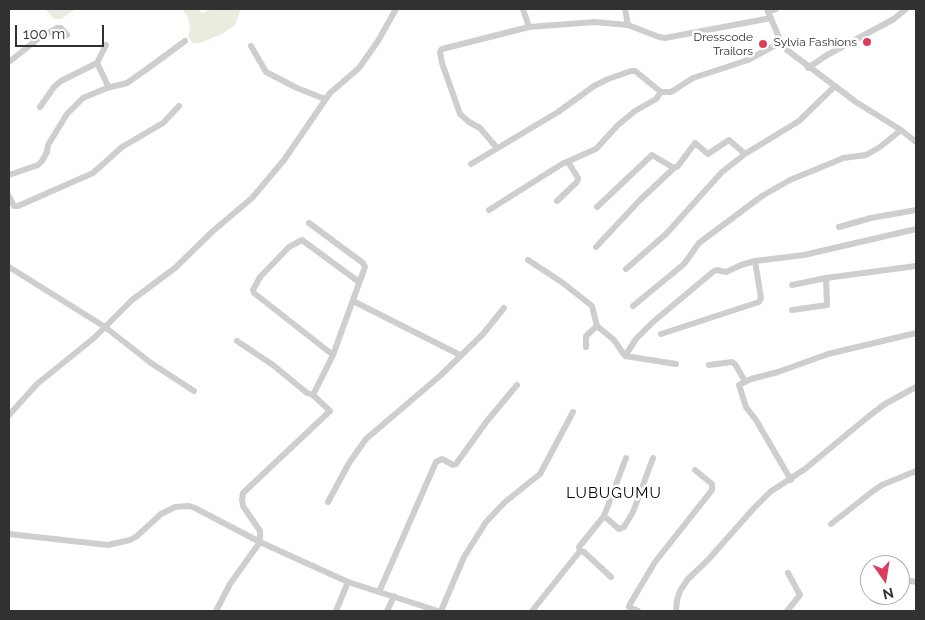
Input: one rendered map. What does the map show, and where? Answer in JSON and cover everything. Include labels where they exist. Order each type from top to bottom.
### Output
[{"type":"street","points":[[9,414],[37,384],[94,338],[132,300],[181,263],[252,198],[284,160],[325,99],[359,68],[378,42],[396,9]]},
{"type":"street","points":[[523,9],[529,27]]},
{"type":"street","points":[[625,9],[628,25]]},
{"type":"street","points":[[497,148],[480,128],[460,114],[447,80],[440,52],[443,48],[529,27],[595,22],[628,25],[665,38],[769,13],[776,9]]},
{"type":"street","points":[[808,68],[827,55],[894,19],[906,9]]},
{"type":"street","points":[[769,13],[781,42],[787,50],[808,68],[916,142]]},
{"type":"street","points":[[9,62],[39,38],[56,28],[61,28],[67,35]]},
{"type":"street","points":[[9,176],[38,166],[67,114],[80,101],[107,88],[127,82],[147,70],[185,40]]},
{"type":"street","points":[[472,164],[558,112],[594,86],[631,71],[637,72],[661,92],[671,92],[693,78],[748,60],[781,42]]},
{"type":"street","points":[[40,107],[54,86],[97,64],[106,45]]},
{"type":"street","points":[[251,46],[266,72],[297,88],[325,99]]},
{"type":"street","points":[[97,64],[108,86],[107,88]]},
{"type":"street","points":[[626,269],[666,234],[712,182],[744,154],[799,121],[835,86]]},
{"type":"street","points":[[488,210],[568,162],[596,149],[618,124],[635,111],[656,99],[661,92]]},
{"type":"street","points":[[9,196],[14,206],[18,206],[93,173],[122,147],[163,123],[179,106]]},
{"type":"street","points":[[633,306],[684,264],[699,244],[762,196],[790,180],[843,158],[866,155],[880,147],[901,130]]},
{"type":"street","points":[[596,247],[640,200],[678,166],[695,143],[708,154],[729,140],[744,154]]},
{"type":"street","points":[[597,207],[652,155],[674,168]]},
{"type":"street","points":[[557,201],[577,182],[578,178],[568,162]]},
{"type":"street","points":[[840,227],[871,218],[916,210]]},
{"type":"street","points":[[309,223],[363,263],[365,268],[333,355],[313,395]]},
{"type":"street","points":[[625,356],[636,339],[653,322],[714,271],[729,272],[755,260],[804,255],[916,229]]},
{"type":"street","points":[[333,355],[254,293],[253,290],[260,277],[288,247],[302,240],[360,282]]},
{"type":"street","points":[[528,260],[563,283],[592,306],[597,326],[614,340],[625,356],[676,364]]},
{"type":"street","points":[[661,334],[759,302],[762,298],[755,260]]},
{"type":"street","points":[[792,285],[826,278],[916,266]]},
{"type":"street","points":[[9,267],[105,327],[151,363],[194,391]]},
{"type":"street","points":[[792,310],[828,305],[826,278]]},
{"type":"street","points":[[353,301],[460,355]]},
{"type":"street","points":[[328,502],[349,463],[366,439],[441,375],[482,334],[504,308]]},
{"type":"street","points":[[586,347],[586,336],[597,326]]},
{"type":"street","points":[[791,480],[746,406],[739,386],[745,381],[778,372],[828,354],[916,333]]},
{"type":"street","points":[[216,611],[230,584],[260,542],[261,533],[243,506],[242,496],[281,456],[329,413],[329,409],[313,395],[307,393],[274,366],[237,341]]},
{"type":"street","points":[[709,366],[732,362],[745,381]]},
{"type":"street","points":[[379,592],[436,462],[442,459],[456,465],[487,421],[517,385]]},
{"type":"street","points":[[676,611],[680,591],[688,579],[770,492],[791,480],[885,404],[916,387]]},
{"type":"street","points":[[9,534],[108,545],[130,540],[137,536],[160,514],[182,506],[195,508],[260,542],[348,582],[440,611],[464,557],[486,522],[504,502],[540,474],[573,412]]},
{"type":"street","points":[[532,611],[580,551],[580,547],[604,516],[626,458]]},
{"type":"street","points":[[604,516],[619,528],[624,527],[633,512],[653,458]]},
{"type":"street","points":[[638,611],[629,607],[630,604],[656,562],[712,490],[712,484],[695,470]]},
{"type":"street","points":[[831,524],[882,485],[916,471]]},
{"type":"street","points":[[580,551],[584,552],[611,577]]},
{"type":"street","points":[[787,611],[800,595],[788,573]]},
{"type":"street","points":[[336,611],[348,582]]},
{"type":"street","points":[[387,611],[394,596]]},
{"type":"shaded area","points":[[45,9],[76,9],[61,19],[54,19]]},
{"type":"shaded area","points":[[182,9],[198,9],[202,13],[213,9],[241,9],[235,25],[222,34],[200,43],[193,43],[188,37],[190,27],[188,17]]},
{"type":"place","name":"Sylvia Fashions","points":[[867,42]]},
{"type":"place","name":"Dresscode Trailors","points":[[763,44]]},
{"type":"district","name":"LUBUGUMU","points":[[614,493]]}]
